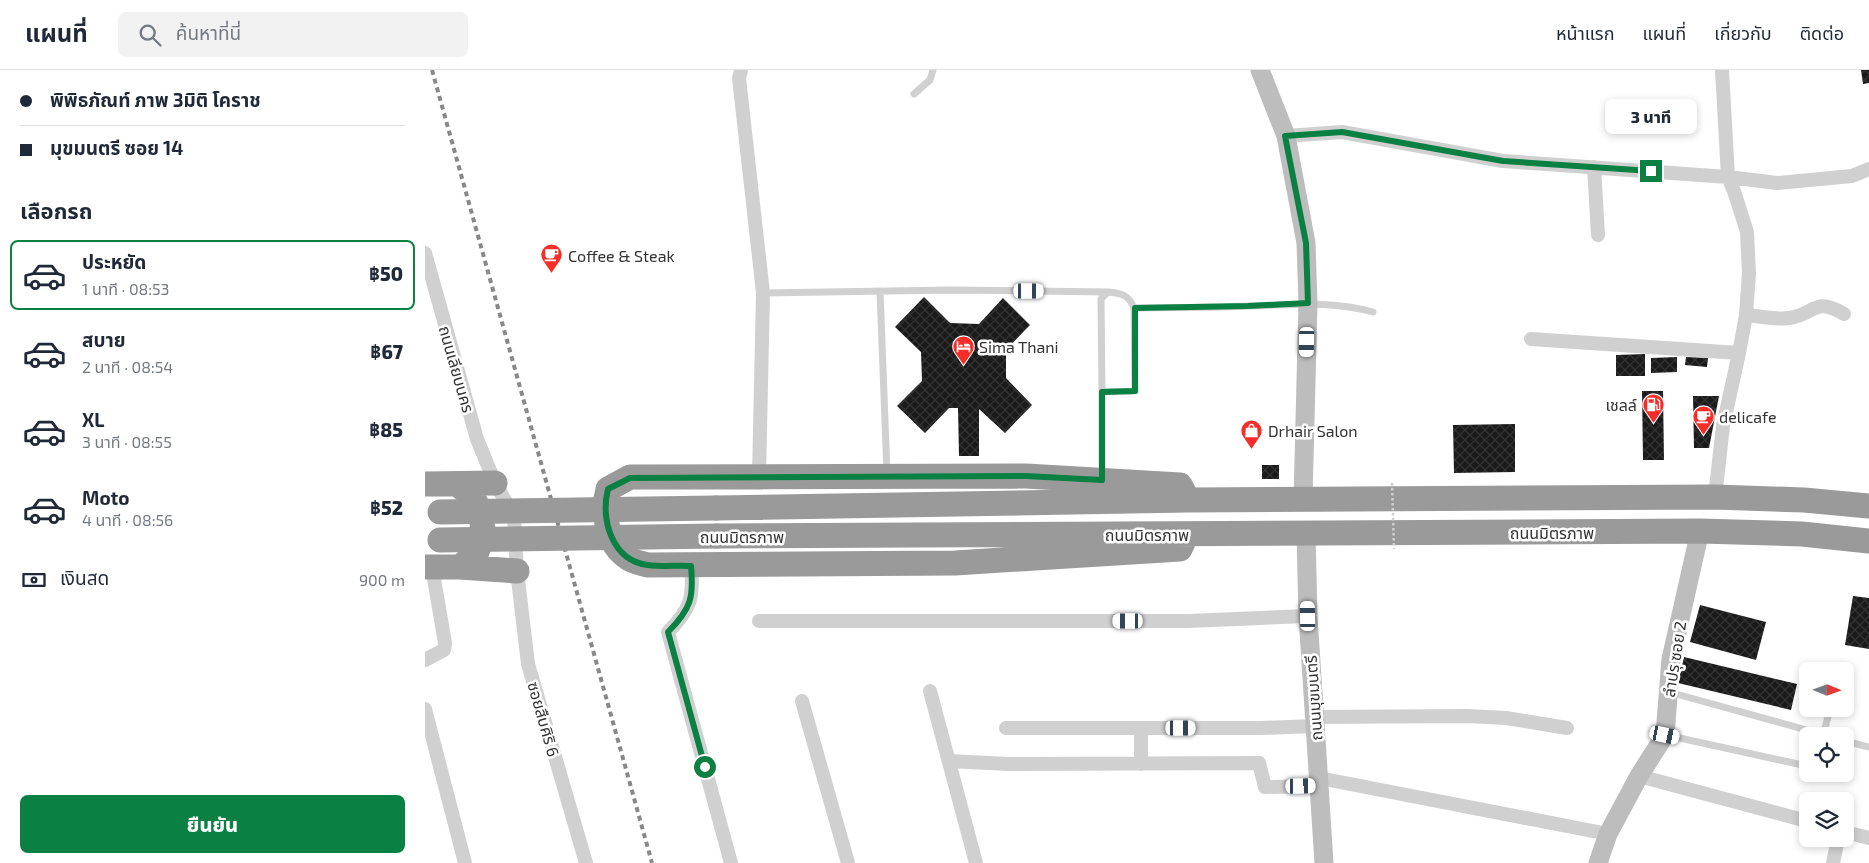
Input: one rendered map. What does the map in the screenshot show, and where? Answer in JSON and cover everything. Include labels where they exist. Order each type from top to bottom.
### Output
[{"type":"highway","points":[[1187,534],[1179,549],[955,563],[647,565],[628,559],[616,547],[608,529],[605,501],[608,489],[630,478],[759,476],[1026,476],[1180,484],[1188,500]]},
{"type":"highway","points":[[425,484],[495,483]]},
{"type":"highway","points":[[457,484],[470,494],[481,511],[483,533],[477,552],[460,567]]},
{"type":"highway","name":"ถนนมิตรภาพ","points":[[433,512],[1188,500],[1715,497],[1804,500],[1869,506]]},
{"type":"highway","name":"ถนนมิตรภาพ","points":[[433,540],[717,536],[1306,534],[1700,530],[1802,534],[1869,541]]},
{"type":"highway","points":[[428,567],[517,571]]},
{"type":"street","points":[[741,70],[739,78],[763,293],[759,476]]},
{"type":"street","points":[[1260,70],[1285,136],[1306,243],[1308,303],[1303,499]]},
{"type":"street","points":[[1715,497],[1723,426],[1739,353],[1749,273],[1747,232],[1728,177],[1722,70]]},
{"type":"street","points":[[1285,136],[1342,132],[1503,161],[1728,177],[1777,183],[1852,176],[1869,169]]},
{"type":"street","points":[[1594,167],[1598,234]]},
{"type":"street","name":"ถนนเลียบนคร","points":[[425,253],[477,439],[495,483],[514,516],[517,571]]},
{"type":"street","points":[[1745,315],[1794,317],[1823,305],[1832,307],[1844,314]]},
{"type":"street","points":[[1531,339],[1739,353]]},
{"type":"street","name":"ลำปรุ ซอย 2","points":[[1598,863],[1608,834],[1639,776],[1665,735],[1671,660],[1700,530]]},
{"type":"street","name":"ถนนมุขมนตรี","points":[[1306,534],[1308,616],[1324,863]]},
{"type":"street","points":[[691,566],[693,588],[684,615],[668,632],[731,863]]},
{"type":"street","points":[[425,660],[444,650],[445,643],[428,567]]},
{"type":"street","name":"ซอยสืบศิริ 6","points":[[517,571],[528,664],[586,863]]},
{"type":"street","points":[[759,621],[1188,621],[1308,616]]},
{"type":"street","points":[[929,692],[976,863]]},
{"type":"street","points":[[802,701],[848,863]]},
{"type":"street","points":[[425,709],[465,863]]},
{"type":"street","points":[[1006,728],[1261,728],[1314,722],[1468,716],[1506,718],[1567,728]]},
{"type":"street","points":[[1141,728],[1141,764]]},
{"type":"street","points":[[949,761],[1009,764],[1259,763],[1265,787],[1319,782],[1608,834]]},
{"type":"street","points":[[1639,776],[1799,820]]},
{"type":"street","points":[[1854,834],[1869,838]]},
{"type":"street","points":[[1833,863],[1836,847]]},
{"type":"lane","points":[[914,94],[930,80],[933,70]]},
{"type":"lane","points":[[880,291],[887,476]]},
{"type":"lane","points":[[763,293],[880,291],[1119,293],[1130,298],[1135,308],[1135,391],[1102,392]]},
{"type":"lane","points":[[1102,480],[1101,299],[1108,292]]},
{"type":"lane","points":[[1135,308],[1308,303],[1336,304],[1373,312]]},
{"type":"lane","points":[[1669,692],[1799,729]]},
{"type":"lane","points":[[1665,735],[1799,764]]},
{"type":"lane","points":[[1854,743],[1869,747]]},
{"type":"path","points":[[1391,483],[1394,549]]},
{"type":"building","points":[[1861,70],[1869,70],[1869,83],[1863,84]]},
{"type":"building","name":"Sima Thani","points":[[924,297],[950,323],[979,324],[1003,298],[1030,325],[1006,350],[1006,378],[1032,405],[1005,433],[979,409],[979,456],[959,456],[958,408],[949,408],[925,433],[897,406],[922,381],[921,352],[895,327]]},
{"type":"building","points":[[1645,354],[1645,376],[1616,376],[1616,355]]},
{"type":"building","points":[[1677,357],[1677,372],[1651,373],[1651,358]]},
{"type":"building","points":[[1686,357],[1708,358],[1707,367],[1685,365]]},
{"type":"building","points":[[1642,391],[1663,391],[1664,460],[1643,460]]},
{"type":"building","points":[[1693,396],[1719,396],[1709,448],[1694,448]]},
{"type":"building","points":[[1515,424],[1515,472],[1454,473],[1453,425]]},
{"type":"building","points":[[1262,465],[1279,465],[1279,479],[1262,479]]},
{"type":"building","points":[[1853,596],[1869,598],[1869,649],[1845,645]]},
{"type":"building","points":[[1700,605],[1766,622],[1756,660],[1690,642]]},
{"type":"building","points":[[1684,657],[1797,684],[1791,710],[1678,683]]},
{"type":"railway","points":[[432,70],[652,863]]},
{"type":"place","name":"Coffee & Steak","points":[[552,274]]},
{"type":"place","name":"Sima Thani","points":[[963,365]]},
{"type":"place","name":"เชลล์","points":[[1653,423]]},
{"type":"place","name":"delicafe","points":[[1703,435]]},
{"type":"place","name":"Drhair Salon","points":[[1252,449]]},
{"type":"route","points":[[705,767],[668,632],[684,615],[693,588],[691,566],[647,565],[628,559],[616,547],[608,529],[605,501],[608,489],[620,481],[630,478],[887,476],[1026,476],[1102,480],[1102,392],[1135,391],[1135,308],[1308,303],[1306,243],[1285,136],[1342,132],[1503,161],[1651,171]]}]
